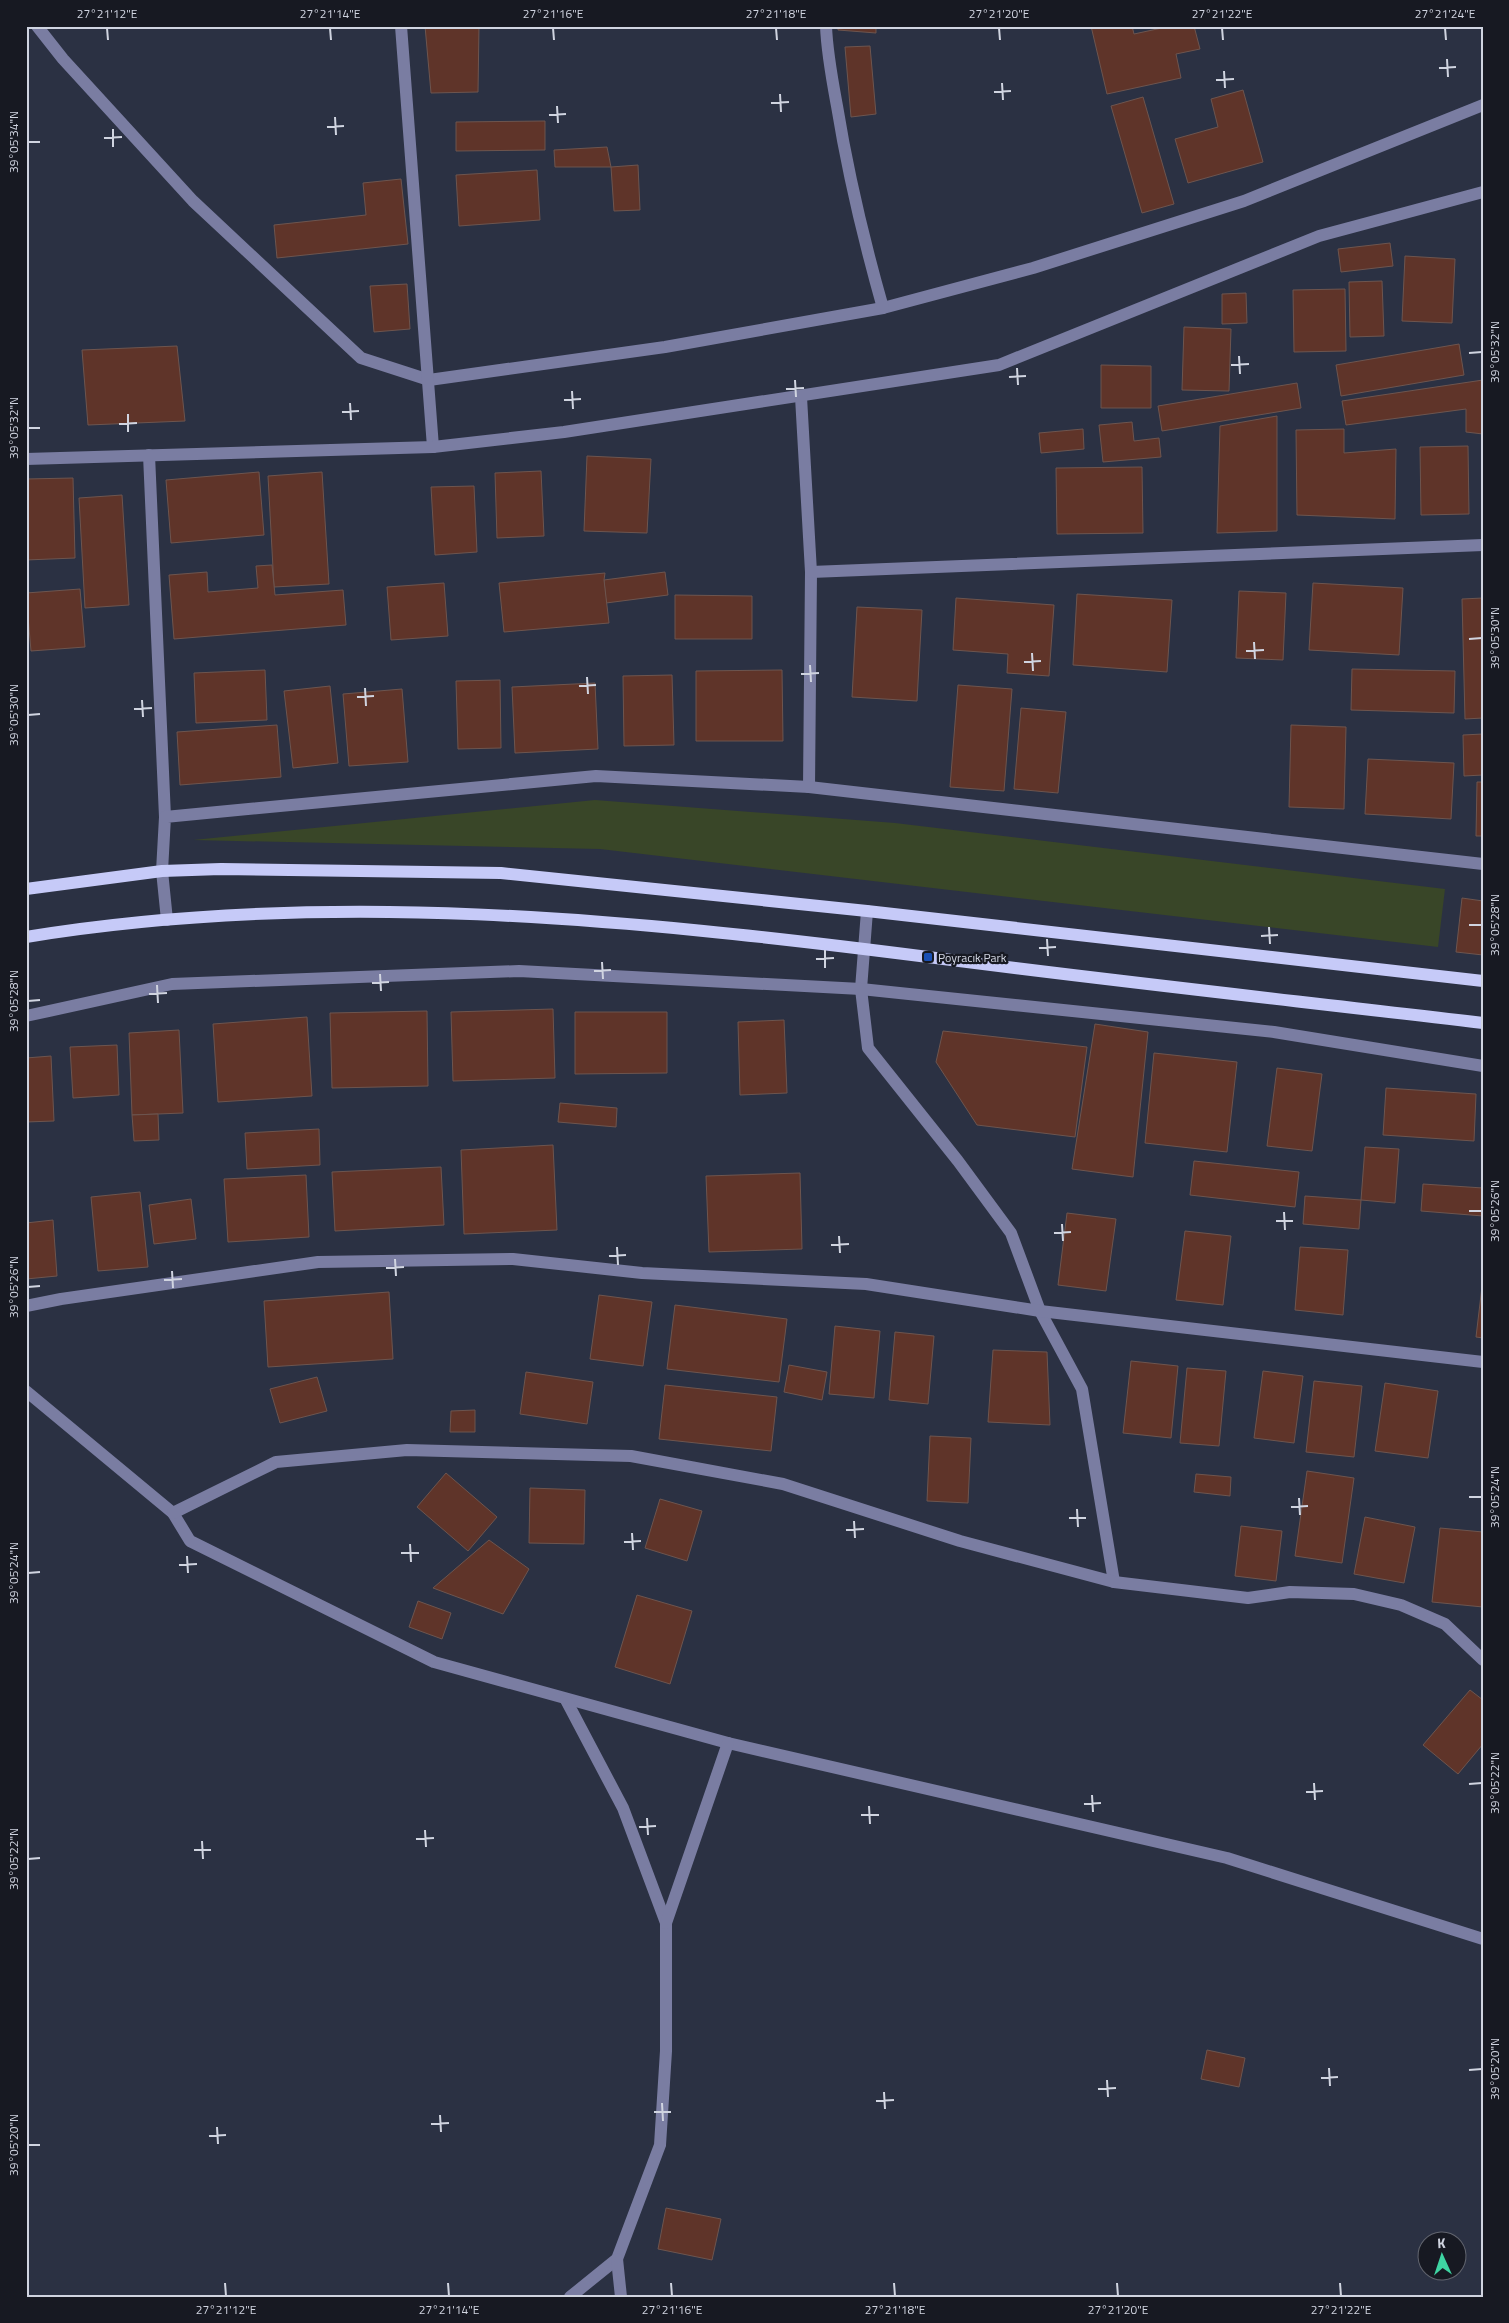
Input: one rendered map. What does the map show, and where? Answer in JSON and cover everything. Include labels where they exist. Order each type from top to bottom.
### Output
[{"type":"main road","points":[[26,890],[162,871],[222,869],[501,874],[868,912],[1483,981]]},
{"type":"main road","points":[[26,937],[80,928],[203,917],[333,913],[476,914],[672,927],[1483,1023]]},
{"type":"street","points":[[38,26],[63,59],[193,201],[361,358],[429,380],[665,347],[883,308],[1033,268],[1244,201],[1483,105]]},
{"type":"street","points":[[401,26],[433,448]]},
{"type":"street","points":[[826,26],[827,47],[842,142],[866,250],[883,308]]},
{"type":"street","points":[[26,459],[433,448],[564,432],[999,365],[1319,236],[1483,192]]},
{"type":"street","points":[[801,397],[811,572],[809,787]]},
{"type":"street","points":[[149,455],[165,818],[162,871],[167,920]]},
{"type":"street","points":[[811,572],[1483,545]]},
{"type":"street","points":[[165,818],[596,776],[809,787],[1483,864]]},
{"type":"street","points":[[868,912],[861,988],[868,1048],[958,1161],[1011,1233],[1040,1311],[1082,1389],[1114,1582]]},
{"type":"street","points":[[26,1016],[172,984],[519,971],[861,988],[1274,1032],[1483,1066]]},
{"type":"street","points":[[26,1306],[61,1299],[318,1262],[513,1259],[642,1273],[866,1284],[1040,1311],[1483,1362]]},
{"type":"street","points":[[26,1390],[173,1513],[190,1541],[434,1662],[566,1700],[728,1743],[1227,1858],[1483,1939]]},
{"type":"street","points":[[173,1513],[276,1462],[407,1450],[631,1456],[783,1484],[960,1541],[1114,1582],[1248,1598],[1290,1592],[1354,1594],[1401,1604],[1445,1624],[1483,1660]]},
{"type":"street","points":[[566,1700],[623,1808],[666,1923]]},
{"type":"street","points":[[621,2297],[617,2259],[660,2145],[666,2052],[666,1923],[728,1743]]},
{"type":"street","points":[[570,2297],[617,2259]]},
{"type":"green space","points":[[595,800],[895,823],[1445,889],[1438,947],[600,849],[193,840]]},
{"type":"building","points":[[425,26],[479,26],[478,92],[431,93]]},
{"type":"building","points":[[838,26],[876,26],[876,33],[838,30]]},
{"type":"building","points":[[1091,26],[1132,26],[1134,34],[1171,26],[1194,26],[1200,49],[1176,54],[1181,78],[1107,94]]},
{"type":"building","points":[[870,46],[876,114],[851,117],[845,47]]},
{"type":"building","points":[[1243,90],[1263,162],[1188,183],[1175,139],[1218,127],[1211,99]]},
{"type":"building","points":[[1143,97],[1174,204],[1142,213],[1111,106]]},
{"type":"building","points":[[545,121],[545,150],[456,151],[456,122]]},
{"type":"building","points":[[607,147],[611,167],[555,167],[554,150]]},
{"type":"building","points":[[638,165],[640,210],[614,211],[611,167]]},
{"type":"building","points":[[537,170],[540,220],[459,226],[456,175]]},
{"type":"building","points":[[401,179],[408,244],[277,258],[274,225],[366,215],[363,183]]},
{"type":"building","points":[[1390,243],[1393,266],[1341,272],[1338,249]]},
{"type":"building","points":[[1405,256],[1455,259],[1452,323],[1402,321]]},
{"type":"building","points":[[1382,281],[1384,336],[1350,337],[1349,282]]},
{"type":"building","points":[[407,284],[410,329],[374,332],[370,286]]},
{"type":"building","points":[[1345,289],[1346,351],[1294,352],[1293,290]]},
{"type":"building","points":[[1246,293],[1247,323],[1222,324],[1222,294]]},
{"type":"building","points":[[1184,327],[1231,329],[1229,391],[1182,390]]},
{"type":"building","points":[[1459,344],[1464,375],[1341,396],[1336,365]]},
{"type":"building","points":[[177,346],[185,421],[88,425],[82,350]]},
{"type":"building","points":[[1101,365],[1151,366],[1151,408],[1101,408]]},
{"type":"building","points":[[1483,380],[1483,434],[1466,432],[1466,409],[1346,425],[1342,401]]},
{"type":"building","points":[[1297,383],[1301,408],[1162,431],[1158,406]]},
{"type":"building","points":[[1277,416],[1277,531],[1217,533],[1220,426]]},
{"type":"building","points":[[1132,422],[1134,441],[1159,438],[1161,457],[1103,462],[1099,425]]},
{"type":"building","points":[[1083,429],[1084,449],[1041,453],[1039,433]]},
{"type":"building","points":[[1344,429],[1344,453],[1396,449],[1395,519],[1297,515],[1296,430]]},
{"type":"building","points":[[1468,446],[1469,514],[1421,515],[1420,447]]},
{"type":"building","points":[[587,456],[651,459],[647,533],[584,531]]},
{"type":"building","points":[[1142,467],[1143,533],[1057,534],[1056,468]]},
{"type":"building","points":[[541,471],[544,536],[497,538],[495,473]]},
{"type":"building","points":[[259,472],[264,535],[171,543],[166,480]]},
{"type":"building","points":[[322,472],[329,584],[274,587],[268,476]]},
{"type":"building","points":[[73,478],[75,558],[26,560],[26,479]]},
{"type":"building","points":[[474,486],[477,552],[435,555],[431,487]]},
{"type":"building","points":[[122,495],[129,605],[85,608],[79,498]]},
{"type":"building","points":[[272,565],[275,595],[343,590],[346,625],[174,639],[169,575],[207,572],[208,592],[258,588],[256,566]]},
{"type":"building","points":[[665,572],[668,595],[606,603],[604,580]]},
{"type":"building","points":[[605,573],[604,580],[609,623],[504,632],[499,583]]},
{"type":"building","points":[[444,583],[448,636],[391,640],[387,587]]},
{"type":"building","points":[[1313,583],[1403,588],[1399,655],[1309,650]]},
{"type":"building","points":[[80,589],[85,647],[31,651],[26,593]]},
{"type":"building","points":[[1239,591],[1286,593],[1283,660],[1236,658]]},
{"type":"building","points":[[1077,594],[1172,600],[1167,672],[1073,665]]},
{"type":"building","points":[[675,595],[752,596],[752,639],[675,639]]},
{"type":"building","points":[[956,598],[1054,605],[1049,676],[1007,673],[1008,654],[953,650]]},
{"type":"building","points":[[1483,598],[1483,718],[1465,719],[1462,599]]},
{"type":"building","points":[[857,607],[922,610],[917,701],[852,697]]},
{"type":"building","points":[[1352,669],[1455,671],[1454,713],[1351,710]]},
{"type":"building","points":[[265,670],[267,720],[196,723],[194,673]]},
{"type":"building","points":[[782,670],[783,741],[696,741],[696,671]]},
{"type":"building","points":[[672,675],[674,745],[624,746],[623,676]]},
{"type":"building","points":[[500,680],[501,748],[458,749],[456,681]]},
{"type":"building","points":[[595,683],[598,749],[515,753],[512,687]]},
{"type":"building","points":[[958,685],[1012,689],[1004,791],[950,787]]},
{"type":"building","points":[[330,686],[338,763],[293,768],[284,691]]},
{"type":"building","points":[[402,689],[408,762],[349,766],[343,694]]},
{"type":"building","points":[[1021,708],[1066,712],[1058,793],[1014,789]]},
{"type":"building","points":[[277,725],[281,777],[180,785],[177,732]]},
{"type":"building","points":[[1291,725],[1346,727],[1344,809],[1289,807]]},
{"type":"building","points":[[1483,734],[1483,775],[1464,776],[1463,735]]},
{"type":"building","points":[[1368,759],[1454,763],[1451,819],[1365,814]]},
{"type":"building","points":[[1477,782],[1483,782],[1483,836],[1476,836]]},
{"type":"building","points":[[1462,898],[1483,901],[1483,955],[1456,952]]},
{"type":"building","points":[[553,1009],[555,1078],[453,1081],[451,1012]]},
{"type":"building","points":[[427,1011],[428,1086],[332,1088],[330,1013]]},
{"type":"building","points":[[575,1012],[667,1012],[667,1073],[575,1074]]},
{"type":"building","points":[[307,1017],[312,1096],[218,1102],[213,1024]]},
{"type":"building","points":[[784,1020],[787,1093],[740,1095],[738,1022]]},
{"type":"building","points":[[1095,1024],[1148,1032],[1133,1177],[1072,1169]]},
{"type":"building","points":[[179,1030],[183,1113],[132,1115],[129,1033]]},
{"type":"building","points":[[943,1031],[1087,1047],[1075,1137],[977,1125],[936,1062]]},
{"type":"building","points":[[117,1045],[119,1095],[73,1098],[70,1047]]},
{"type":"building","points":[[1154,1053],[1237,1062],[1227,1152],[1145,1143]]},
{"type":"building","points":[[51,1056],[54,1121],[26,1122],[26,1058]]},
{"type":"building","points":[[1277,1068],[1322,1074],[1312,1151],[1267,1146]]},
{"type":"building","points":[[1386,1088],[1476,1094],[1474,1141],[1383,1135]]},
{"type":"building","points":[[560,1103],[617,1108],[616,1127],[558,1122]]},
{"type":"building","points":[[158,1114],[159,1140],[134,1141],[132,1115]]},
{"type":"building","points":[[319,1129],[320,1165],[247,1169],[245,1133]]},
{"type":"building","points":[[553,1145],[557,1230],[464,1234],[461,1150]]},
{"type":"building","points":[[1365,1147],[1399,1149],[1395,1203],[1361,1200]]},
{"type":"building","points":[[1194,1161],[1299,1172],[1295,1207],[1190,1195]]},
{"type":"building","points":[[441,1167],[444,1225],[335,1231],[332,1172]]},
{"type":"building","points":[[800,1173],[802,1249],[709,1252],[706,1176]]},
{"type":"building","points":[[306,1175],[309,1237],[228,1242],[224,1179]]},
{"type":"building","points":[[1423,1184],[1483,1188],[1483,1216],[1421,1211]]},
{"type":"building","points":[[140,1192],[148,1267],[98,1271],[91,1197]]},
{"type":"building","points":[[1305,1196],[1361,1200],[1359,1229],[1303,1224]]},
{"type":"building","points":[[191,1199],[196,1239],[154,1244],[149,1205]]},
{"type":"building","points":[[1067,1213],[1116,1219],[1106,1291],[1058,1285]]},
{"type":"building","points":[[53,1220],[57,1276],[26,1279],[26,1223]]},
{"type":"building","points":[[1185,1231],[1231,1236],[1223,1305],[1176,1300]]},
{"type":"building","points":[[1300,1247],[1348,1250],[1343,1315],[1295,1310]]},
{"type":"building","points":[[1483,1278],[1483,1338],[1476,1337]]},
{"type":"building","points":[[389,1292],[393,1359],[268,1367],[264,1301]]},
{"type":"building","points":[[599,1295],[652,1302],[643,1366],[590,1359]]},
{"type":"building","points":[[675,1305],[787,1319],[779,1382],[667,1369]]},
{"type":"building","points":[[835,1326],[880,1331],[874,1398],[829,1394]]},
{"type":"building","points":[[895,1332],[934,1336],[928,1404],[889,1400]]},
{"type":"building","points":[[993,1350],[1047,1352],[1050,1425],[988,1422]]},
{"type":"building","points":[[1131,1361],[1178,1366],[1171,1438],[1123,1433]]},
{"type":"building","points":[[789,1365],[827,1372],[822,1400],[784,1392]]},
{"type":"building","points":[[1187,1368],[1226,1371],[1219,1446],[1180,1443]]},
{"type":"building","points":[[1263,1371],[1303,1376],[1294,1443],[1254,1438]]},
{"type":"building","points":[[526,1372],[593,1382],[587,1424],[520,1414]]},
{"type":"building","points":[[317,1377],[327,1411],[280,1423],[270,1389]]},
{"type":"building","points":[[1314,1381],[1362,1386],[1354,1457],[1306,1452]]},
{"type":"building","points":[[1385,1383],[1438,1391],[1428,1458],[1375,1451]]},
{"type":"building","points":[[665,1385],[777,1397],[771,1451],[659,1439]]},
{"type":"building","points":[[475,1410],[475,1432],[450,1432],[451,1411]]},
{"type":"building","points":[[930,1436],[971,1438],[968,1503],[927,1501]]},
{"type":"building","points":[[1307,1471],[1354,1478],[1342,1563],[1295,1556]]},
{"type":"building","points":[[446,1473],[497,1517],[468,1551],[417,1507]]},
{"type":"building","points":[[1196,1474],[1231,1477],[1230,1496],[1194,1492]]},
{"type":"building","points":[[530,1488],[585,1490],[584,1544],[529,1543]]},
{"type":"building","points":[[660,1499],[702,1511],[687,1561],[645,1548]]},
{"type":"building","points":[[1365,1517],[1415,1527],[1404,1583],[1354,1574]]},
{"type":"building","points":[[1241,1526],[1282,1531],[1276,1581],[1235,1576]]},
{"type":"building","points":[[1440,1528],[1483,1532],[1483,1607],[1432,1602]]},
{"type":"building","points":[[489,1540],[529,1569],[503,1614],[433,1588]]},
{"type":"building","points":[[637,1595],[692,1611],[670,1684],[615,1667]]},
{"type":"building","points":[[418,1601],[451,1613],[442,1639],[409,1627]]},
{"type":"building","points":[[1470,1690],[1483,1700],[1483,1744],[1458,1774],[1423,1745]]},
{"type":"building","points":[[1207,2050],[1245,2058],[1239,2087],[1201,2079]]},
{"type":"building","points":[[666,2208],[721,2219],[712,2260],[658,2249]]},
{"type":"place","name":"Poyracık Park","points":[[928,957]]}]
